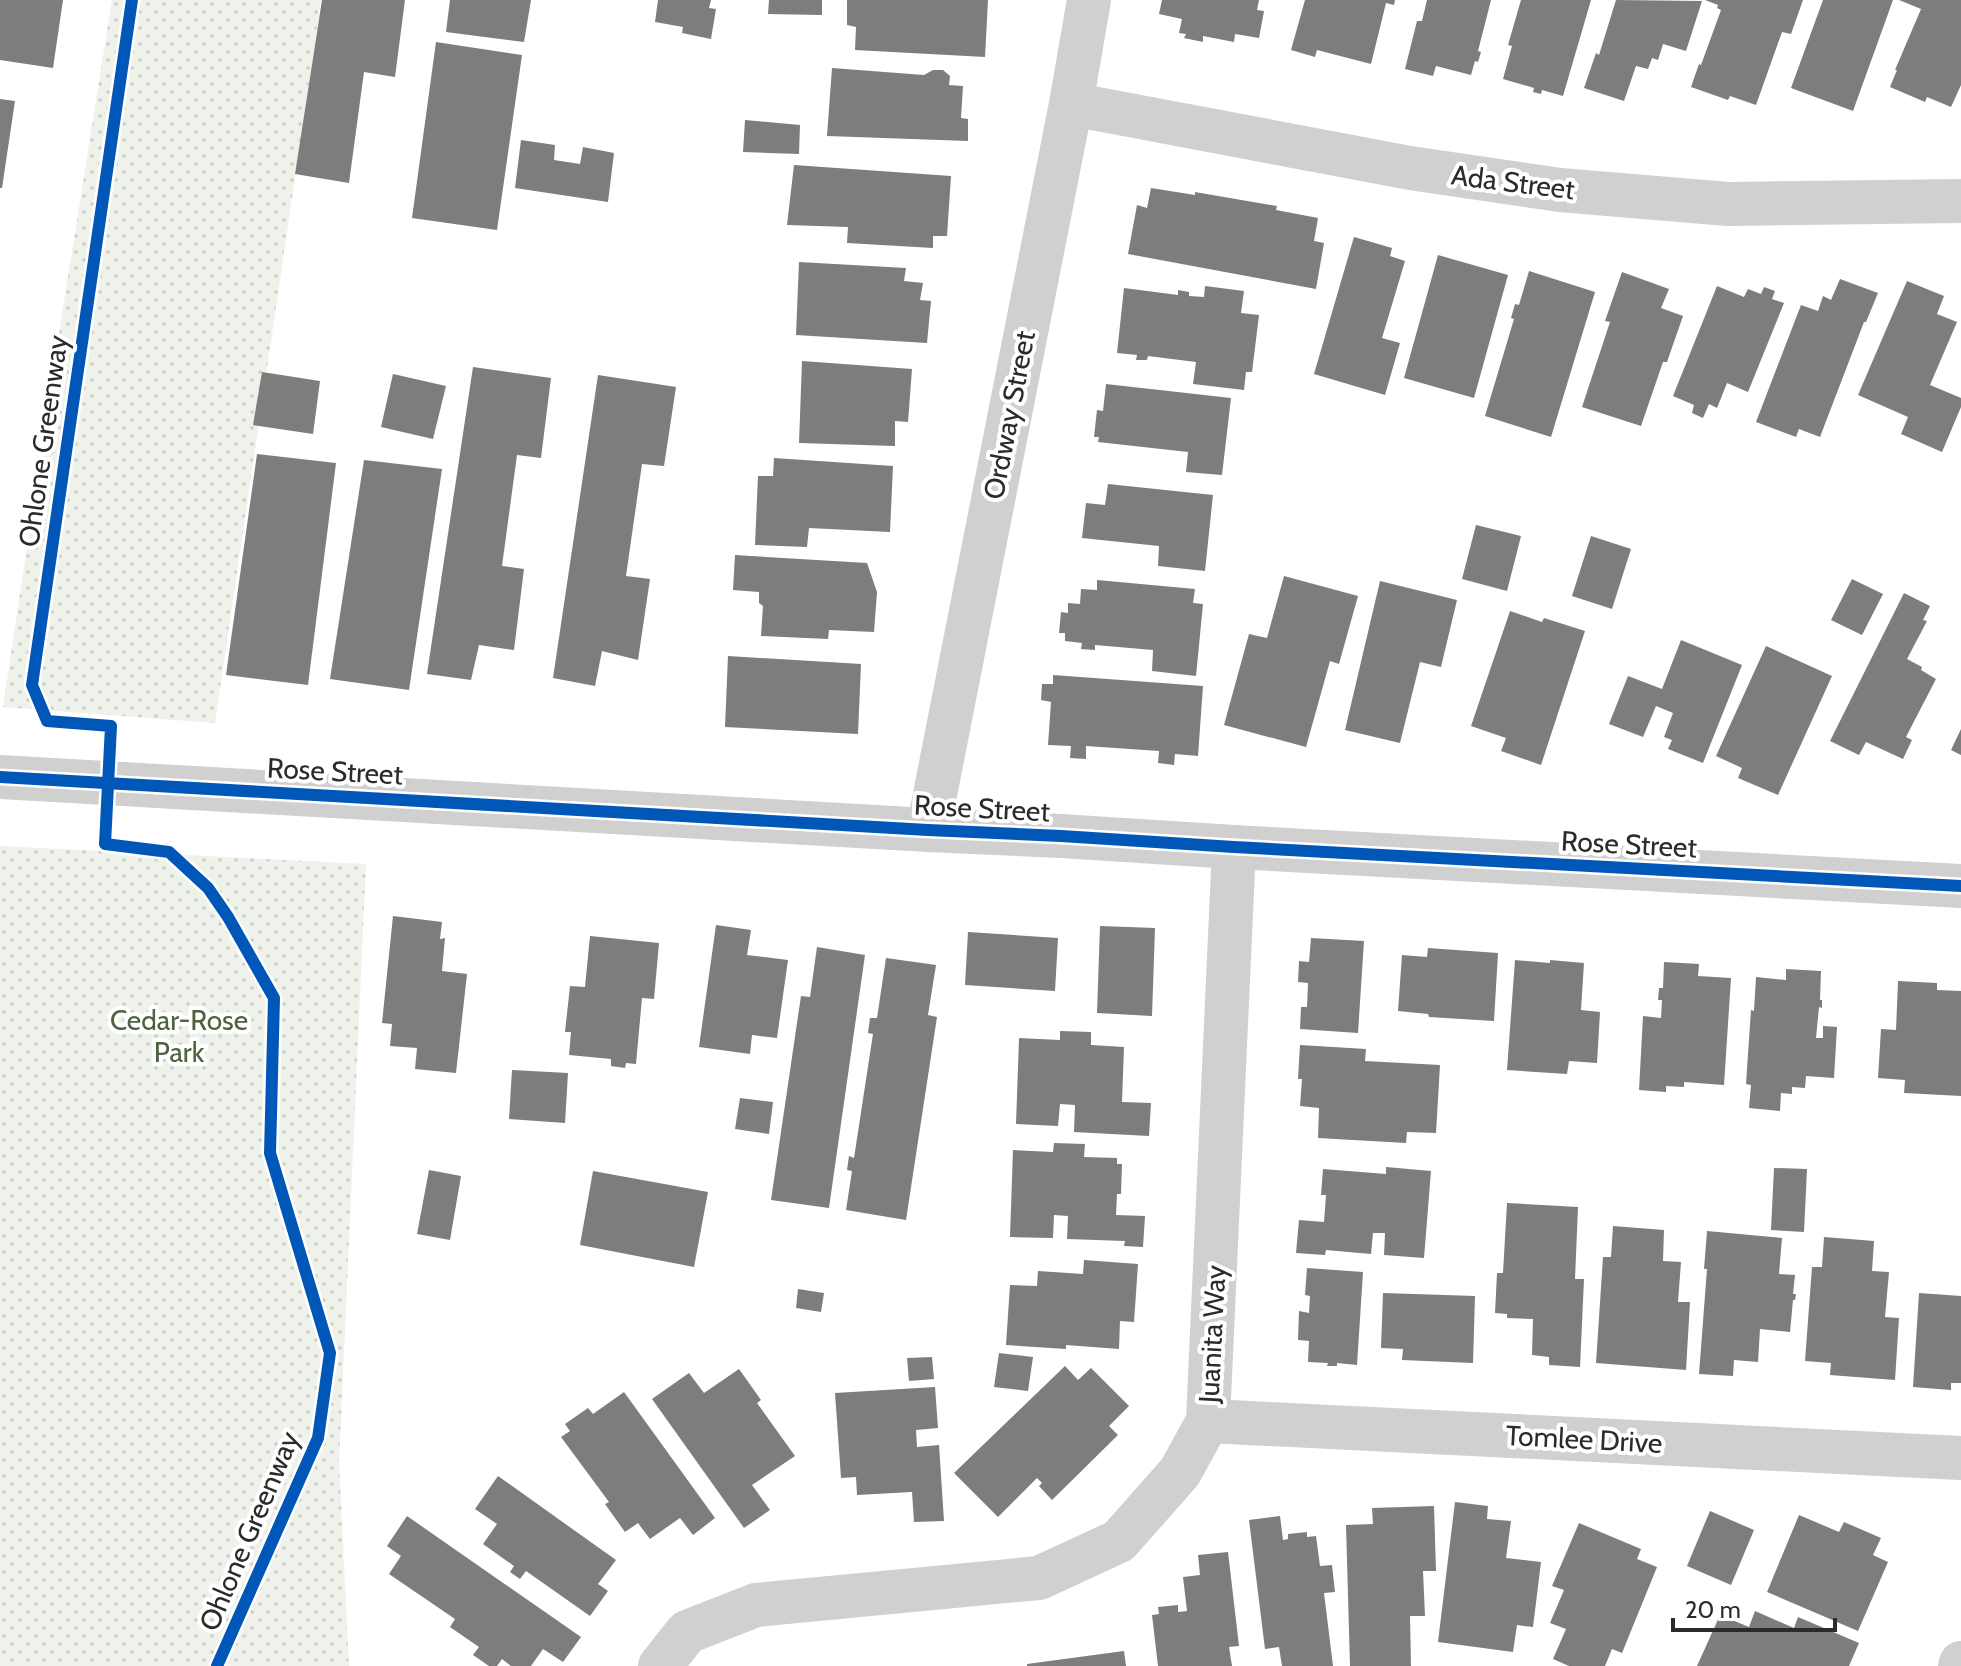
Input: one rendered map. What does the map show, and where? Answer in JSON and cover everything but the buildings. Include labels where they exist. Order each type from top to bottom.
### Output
[{"type":"street","name":"Ordway Street","points":[[928,830],[1089,0]]},
{"type":"street","name":"Ada Street","points":[[1071,104],[1410,168],[1560,190],[1728,204],[1961,201]]},
{"type":"street","name":"Rose Street","points":[[0,777],[1961,886]]},
{"type":"street","name":"Juanita Way","points":[[660,1666],[687,1632],[756,1605],[1039,1578],[1119,1541],[1180,1472],[1208,1421],[1234,847]]},
{"type":"street","name":"Tomlee Drive","points":[[1208,1421],[1961,1458]]},
{"type":"green space","points":[[112,0],[321,0],[215,723],[3,707]]},
{"type":"green space","name":"Cedar-Rose Park","points":[[0,846],[366,864],[339,1462],[349,1666],[0,1666]]},
{"type":"cycle path","name":"Ohlone Greenway","points":[[132,0],[32,685],[47,721],[111,726],[105,844],[169,852],[208,888],[274,998],[270,1153],[330,1353],[318,1438],[217,1666]]},
{"type":"cycle path","points":[[0,777],[1961,886]]}]
